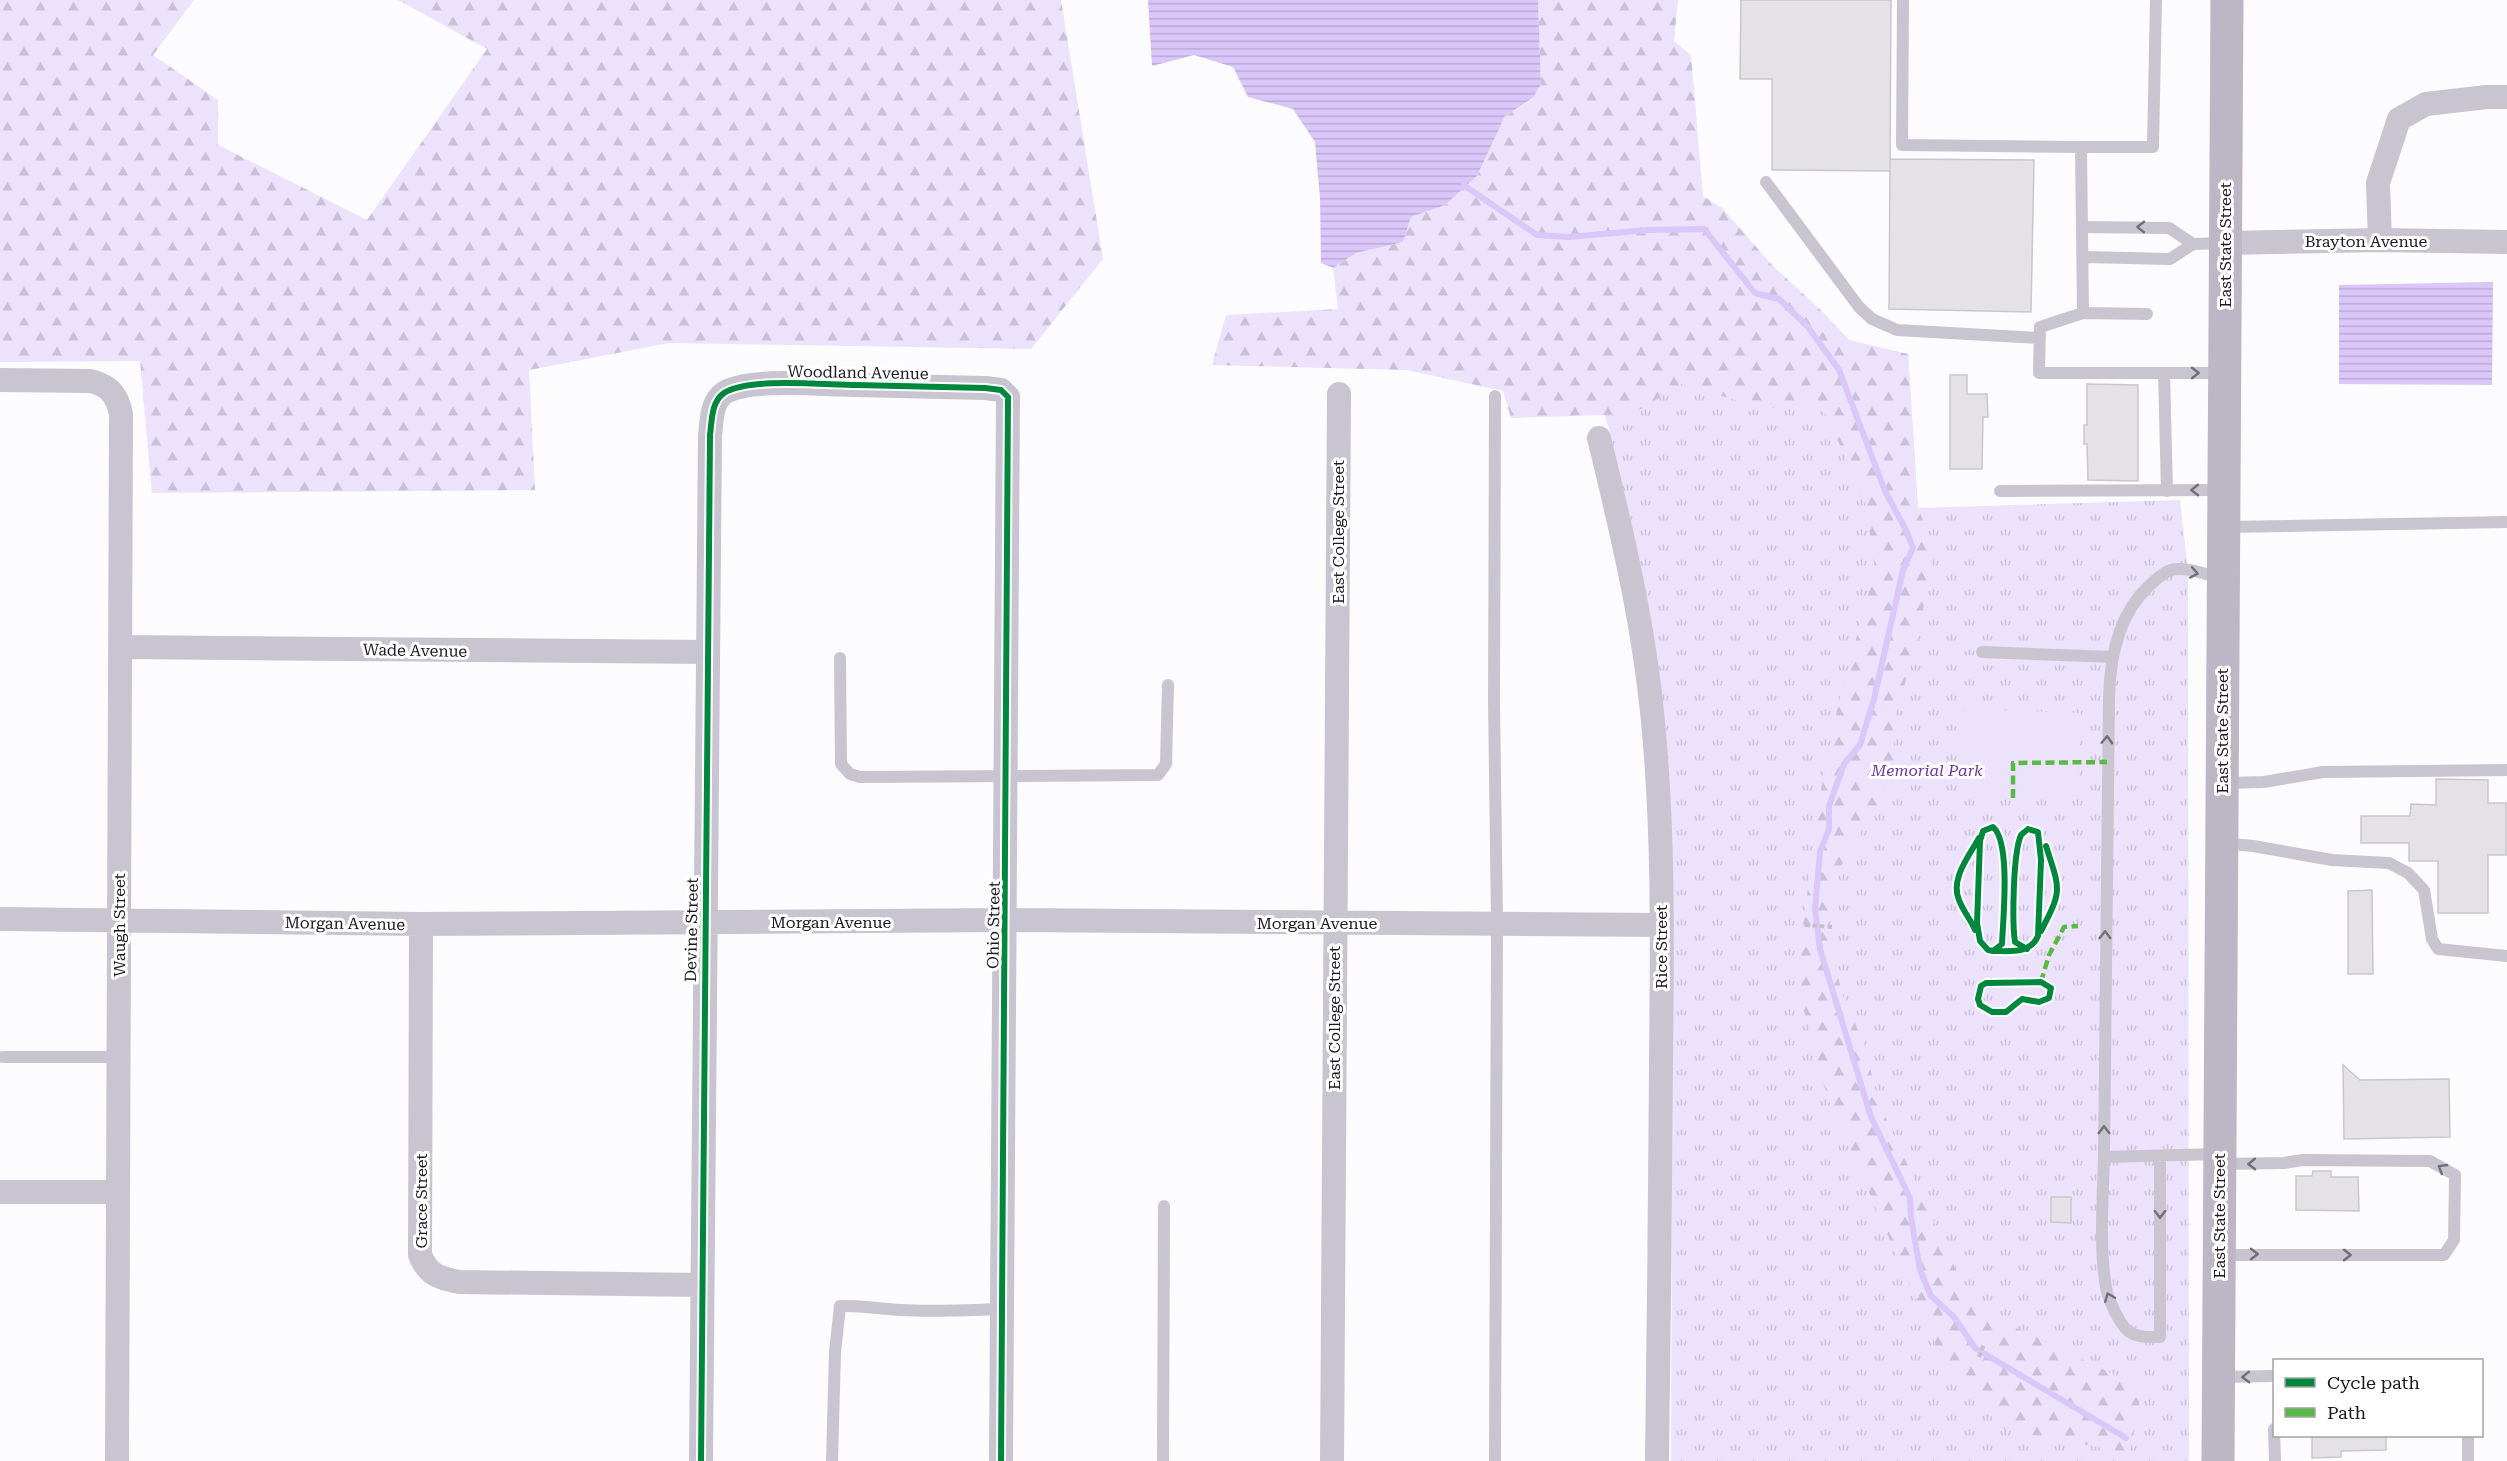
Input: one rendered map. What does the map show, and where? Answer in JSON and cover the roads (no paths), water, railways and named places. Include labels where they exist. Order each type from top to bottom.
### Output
[{"type":"highway","name":"East State Street","points":[[2218,1461],[2227,0]]},
{"type":"street","points":[[2380,240],[2378,183],[2399,119],[2426,104],[2507,97]]},
{"type":"street","name":"Brayton Avenue","points":[[2225,243],[2380,240],[2507,242]]},
{"type":"street","name":"Waugh Street","points":[[0,380],[91,381],[102,384],[113,392],[121,414],[122,647],[117,1461]]},
{"type":"street","name":"Woodland Avenue","points":[[717,400],[724,393],[737,387],[779,384],[985,388],[1004,391]]},
{"type":"street","name":"Ohio Street","points":[[1001,1461],[1010,404],[1004,391]]},
{"type":"street","name":"East College Street","points":[[1332,1461],[1339,394]]},
{"type":"street","name":"Devine Street","points":[[700,1461],[710,435],[717,400]]},
{"type":"street","name":"Rice Street","points":[[1599,438],[1626,549],[1648,676],[1657,768],[1662,925],[1658,1461]]},
{"type":"street","name":"Wade Avenue","points":[[122,647],[708,652]]},
{"type":"street","name":"Morgan Avenue","points":[[0,919],[421,924],[1006,920],[1662,925]]},
{"type":"street","name":"Grace Street","points":[[421,924],[420,1255],[425,1267],[440,1278],[459,1282],[702,1285]]},
{"type":"street","points":[[0,1192],[118,1192]]},
{"type":"lane","points":[[1903,0],[1902,145],[2081,147],[2153,147],[2156,0]]},
{"type":"lane","points":[[2081,147],[2084,227],[2083,313]]},
{"type":"lane","points":[[1766,182],[1858,307],[1883,326],[1897,330],[2040,338]]},
{"type":"lane","points":[[2084,227],[2169,228],[2193,244]]},
{"type":"lane","points":[[2084,257],[2170,259],[2193,244],[2225,243]]},
{"type":"lane","points":[[2147,314],[2083,313],[2040,327],[2039,373],[2225,373]]},
{"type":"lane","points":[[2164,373],[2167,491]]},
{"type":"lane","points":[[1495,396],[1494,702],[1497,924],[1495,1461]]},
{"type":"lane","points":[[2000,491],[2224,490]]},
{"type":"lane","points":[[2224,527],[2507,522]]},
{"type":"lane","points":[[2160,1156],[2160,1337],[2140,1337],[2128,1331],[2114,1308],[2106,1288],[2104,1157],[2107,762],[2110,671],[2124,619],[2136,598],[2155,579],[2171,570],[2182,570],[2223,579]]},
{"type":"lane","points":[[1982,652],[2113,657]]},
{"type":"lane","points":[[840,658],[841,764],[850,774],[860,777],[1158,775],[1166,764],[1168,685]]},
{"type":"lane","points":[[2222,783],[2264,782],[2323,772],[2507,770]]},
{"type":"lane","points":[[2221,843],[2253,846],[2332,861],[2389,863],[2408,873],[2424,890],[2432,939],[2438,949],[2507,956]]},
{"type":"lane","points":[[3,1057],[118,1057]]},
{"type":"lane","points":[[2104,1157],[2160,1156],[2284,1163],[2303,1160],[2430,1161],[2455,1175],[2454,1240],[2444,1255],[2219,1255]]},
{"type":"lane","points":[[1162,1461],[1164,1206]]},
{"type":"lane","points":[[832,1461],[835,1352],[840,1306],[951,1311],[1002,1309]]},
{"type":"lane","points":[[2218,1377],[2273,1376]]},
{"type":"lane","points":[[2274,1437],[2275,1461]]},
{"type":"lane","points":[[2468,1437],[2468,1461]]},
{"type":"waterway","points":[[1463,181],[1465,186],[1537,235],[1569,237],[1648,230],[1704,229],[1755,293],[1779,299],[1808,327],[1839,370],[1885,491],[1913,548],[1903,570],[1874,699],[1860,745],[1844,764],[1829,806],[1829,829],[1820,852],[1815,909],[1820,949],[1871,1117],[1910,1198],[1920,1270],[1931,1296],[1954,1317],[1975,1348],[2126,1438]]},
{"type":"park label","name":"Memorial Park","points":[[1927,770]]}]
